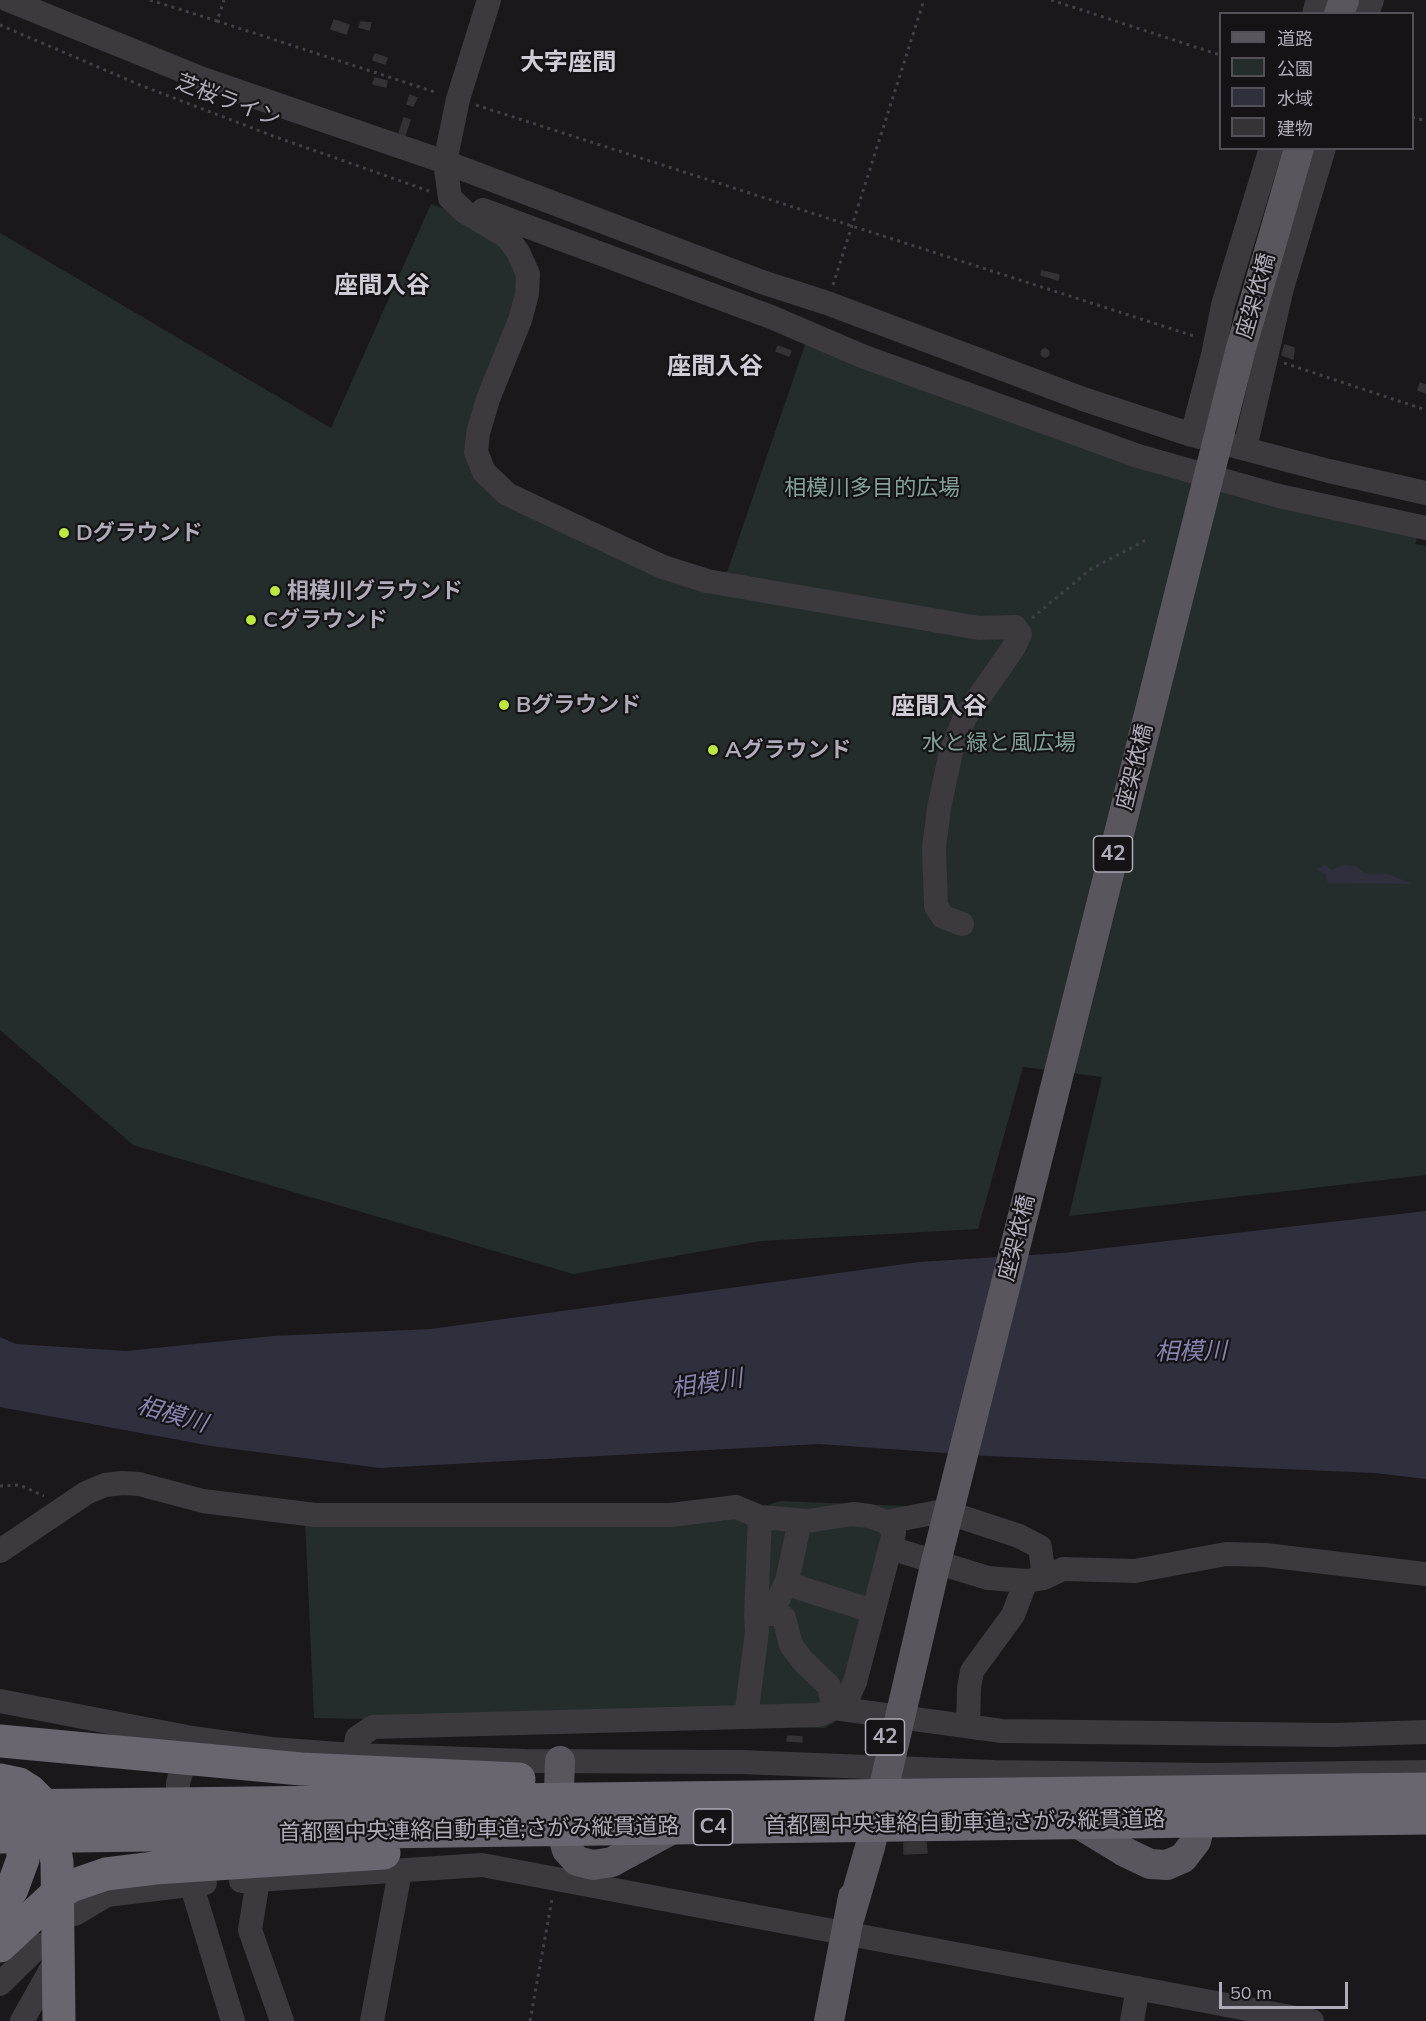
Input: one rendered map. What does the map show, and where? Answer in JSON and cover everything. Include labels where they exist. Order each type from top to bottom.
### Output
[{"type":"highway","points":[[0,1741],[301,1769],[835,1796]]},
{"type":"highway","points":[[0,1780],[20,1784],[39,1800],[50,1824],[57,1862],[29,1950]]},
{"type":"highway","name":"首都圏中央連絡自動車道;さがみ縦貫道路","points":[[0,1806],[1426,1789]]},
{"type":"highway","points":[[0,1791],[9,1798],[18,1813],[25,1843],[19,1875],[0,1909]]},
{"type":"highway","name":"首都圏中央連絡自動車道;さがみ縦貫道路","points":[[0,1837],[1426,1818]]},
{"type":"highway","points":[[59,2021],[29,1950],[41,1906],[63,1891],[90,1878],[126,1870],[757,1826]]},
{"type":"main road","name":"座架依橋","points":[[830,2021],[875,1801],[883,1744],[936,1562],[1238,360],[1298,150]]},
{"type":"main road","points":[[560,1761],[558,1821],[567,1850],[577,1861],[593,1865],[612,1862],[698,1815],[740,1804],[875,1801],[1026,1805],[1053,1810],[1150,1864],[1167,1865],[1183,1858],[1196,1841],[1205,1808],[1207,1775]]},
{"type":"street","points":[[8,0],[203,79],[445,162],[762,282],[827,303],[1083,399],[1192,435],[1426,493]]},
{"type":"street","points":[[489,0],[458,99],[445,162],[450,198],[465,212],[507,237],[518,252],[528,274],[527,294],[520,320],[488,399],[476,452],[484,472],[507,494],[620,549],[707,581],[980,628],[1015,627],[1020,634],[1014,647],[965,717],[951,753],[939,808],[934,848],[936,906],[944,917],[962,924]]},
{"type":"street","points":[[1192,435],[1216,343],[1223,305],[1270,150]]},
{"type":"street","points":[[1245,448],[1264,357],[1285,277],[1323,150]]},
{"type":"street","points":[[450,198],[771,317],[862,356],[1138,456],[1279,496],[1426,528]]},
{"type":"street","points":[[0,1551],[86,1493],[105,1485],[122,1483],[139,1484],[203,1501],[315,1515],[671,1515],[736,1507],[760,1517],[800,1521],[853,1514],[869,1515],[887,1522],[943,1511],[1019,1536],[1040,1547],[1035,1579],[1014,1615],[972,1671],[968,1725]]},
{"type":"street","points":[[760,1517],[765,1611]]},
{"type":"street","points":[[746,1717],[757,1630],[765,1611],[787,1581],[800,1521]]},
{"type":"street","points":[[839,1708],[855,1682],[894,1533],[887,1522]]},
{"type":"street","points":[[890,1548],[988,1578],[1035,1579],[1063,1569],[1135,1571],[1226,1554],[1265,1555],[1426,1574]]},
{"type":"street","points":[[787,1581],[800,1588],[873,1611]]},
{"type":"street","points":[[765,1611],[784,1618],[791,1645],[829,1686],[839,1708]]},
{"type":"street","points":[[0,1701],[192,1738],[271,1749],[354,1755],[560,1761],[741,1762],[885,1768],[1207,1775],[1426,1772]]},
{"type":"street","points":[[354,1755],[357,1738],[373,1727],[819,1715],[839,1708],[1002,1731],[1332,1735],[1426,1732]]},
{"type":"street","points":[[192,1738],[199,1884],[233,2021]]},
{"type":"street","points":[[822,2021],[849,1927],[885,1768]]},
{"type":"street","points":[[282,2021],[250,1930],[249,1881],[482,1865],[582,1885],[849,1927],[1138,1988],[1312,2021]]},
{"type":"street","points":[[372,2021],[400,1872]]},
{"type":"street","points":[[75,1914],[107,1895],[199,1884]]},
{"type":"street","points":[[199,1884],[246,2021]]},
{"type":"street","points":[[843,2021],[849,1927]]},
{"type":"street","points":[[0,1984],[29,1950]]},
{"type":"street","points":[[22,2021],[29,1950]]},
{"type":"street","points":[[1132,2021],[1138,1988]]},
{"type":"path","points":[[150,0],[1216,343]]},
{"type":"path","points":[[217,21],[224,0]]},
{"type":"path","points":[[827,303],[924,0]]},
{"type":"path","points":[[1052,0],[1219,54]]},
{"type":"path","name":"芝桜ライン","points":[[0,24],[140,86],[273,136],[450,198]]},
{"type":"path","points":[[1264,357],[1426,410]]},
{"type":"path","points":[[1018,631],[1081,577],[1111,557],[1146,540]]},
{"type":"path","points":[[0,1486],[20,1485],[35,1489],[63,1509]]},
{"type":"path","points":[[530,2021],[555,1880]]},
{"type":"green space","name":"水と緑と風広場","points":[[431,204],[466,217],[491,232],[518,274],[519,294],[466,432],[464,453],[478,478],[722,587],[808,336],[1138,456],[1421,527],[1415,544],[1426,546],[1426,1175],[1069,1216],[1102,1077],[1023,1067],[978,1229],[761,1241],[573,1274],[133,1145],[0,1030],[0,233],[331,428]]},
{"type":"green space","points":[[779,1501],[908,1506],[838,1720],[825,1728],[314,1718],[305,1519],[724,1521]]},
{"type":"water","points":[[1325,865],[1332,870],[1343,865],[1355,866],[1365,873],[1388,874],[1412,884],[1328,883],[1325,874],[1317,869]]},
{"type":"water","name":"相模川","points":[[1426,1211],[1426,1479],[1374,1473],[987,1456],[819,1444],[380,1468],[211,1446],[0,1407],[0,1337],[16,1344],[126,1351],[273,1336],[431,1329],[919,1262],[1063,1253]]},
{"type":"building","points":[[334,20],[349,25],[346,34],[331,29]]},
{"type":"building","points":[[361,22],[371,23],[369,30],[359,27]]},
{"type":"building","points":[[375,54],[387,58],[385,64],[373,60]]},
{"type":"building","points":[[375,78],[387,81],[386,87],[373,84]]},
{"type":"building","points":[[410,95],[417,98],[413,106],[407,104]]},
{"type":"building","points":[[404,118],[410,120],[405,135],[399,133]]},
{"type":"building","points":[[1042,271],[1059,275],[1058,280],[1041,275]]},
{"type":"building","points":[[1285,345],[1294,348],[1293,359],[1282,355]]},
{"type":"building","points":[[778,346],[791,351],[789,356],[776,351]]},
{"type":"building","points":[[1045,349],[1049,353],[1045,357],[1041,353]]},
{"type":"building","points":[[1420,383],[1426,385],[1426,393],[1418,390]]},
{"type":"building","points":[[788,1736],[802,1737],[802,1742],[787,1741]]},
{"type":"building","points":[[926,1842],[927,1853],[904,1854],[904,1843]]},
{"type":"place","name":"Dグラウンド","points":[[64,533]]},
{"type":"place","name":"相模川グラウンド","points":[[275,591]]},
{"type":"place","name":"Cグラウンド","points":[[251,620]]},
{"type":"place","name":"Bグラウンド","points":[[504,705]]},
{"type":"place","name":"Aグラウンド","points":[[713,750]]},
{"type":"district","name":"大字座間","points":[[568,63]]},
{"type":"district","name":"座間入谷","points":[[382,286]]},
{"type":"district","name":"座間入谷","points":[[715,367]]},
{"type":"district","name":"座間入谷","points":[[939,707]]},
{"type":"park label","name":"相模川多目的広場","points":[[872,488]]}]
